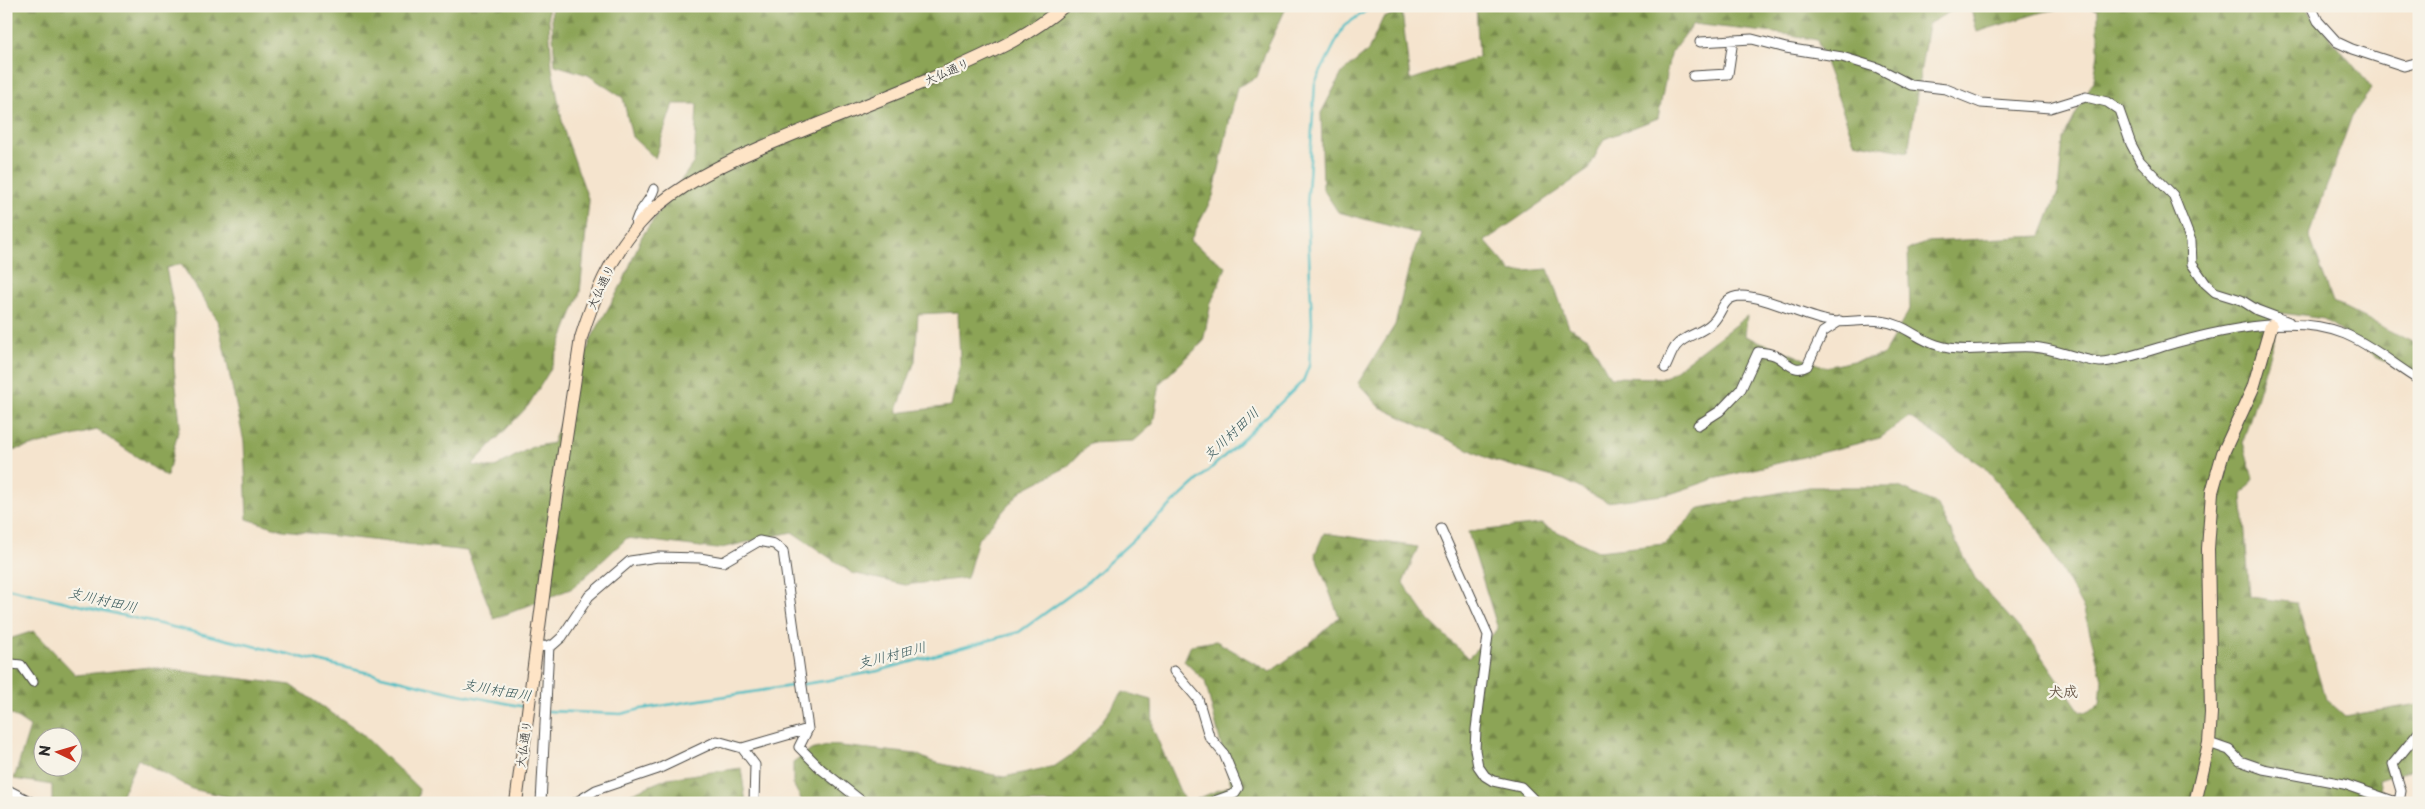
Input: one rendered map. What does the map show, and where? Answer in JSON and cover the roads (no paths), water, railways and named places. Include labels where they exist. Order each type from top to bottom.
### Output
[{"type":"street","name":"大仏通り","points":[[516,803],[532,692],[543,646],[552,531],[581,338],[591,304],[607,268],[640,223],[673,195],[720,166],[808,127],[898,94],[1009,44],[1064,6]]},
{"type":"street","points":[[2311,6],[2318,21],[2337,42],[2352,49],[2404,66],[2419,62]]},
{"type":"street","points":[[1700,42],[1752,39],[1800,51],[1842,57],[1878,68],[1911,86],[1946,89],[1981,103],[2050,108],[2086,97],[2107,102],[2119,110],[2131,144],[2140,161],[2173,195],[2191,241],[2192,264],[2206,284],[2215,292],[2241,300],[2257,310],[2302,326]]},
{"type":"street","points":[[1693,76],[1728,74],[1732,40]]},
{"type":"street","points":[[635,230],[635,222],[641,210],[651,200],[654,189]]},
{"type":"street","points":[[1665,368],[1674,348],[1683,338],[1705,329],[1715,320],[1724,302],[1729,298],[1742,296],[1788,308],[1825,321],[1881,320],[1902,326],[1936,345],[1948,348],[1994,349],[2033,347],[2103,363],[2225,329],[2271,326],[2325,328],[2345,334],[2419,380]]},
{"type":"street","points":[[1698,424],[1720,411],[1741,389],[1758,352],[1776,356],[1793,368],[1803,368],[1807,366],[1823,332],[1840,321]]},
{"type":"street","points":[[2195,803],[2209,743],[2211,713],[2208,549],[2212,492],[2223,453],[2253,388],[2271,326]]},
{"type":"street","points":[[1441,529],[1488,635],[1476,729],[1475,750],[1478,766],[1485,776],[1493,782],[1521,787],[1537,803]]},
{"type":"street","points":[[541,803],[546,697],[543,646],[562,637],[589,596],[630,561],[658,557],[700,558],[723,562],[759,541],[768,542],[783,551],[808,729],[798,747],[821,769],[864,803]]},
{"type":"street","points":[[6,668],[12,664],[21,664],[33,682]]},
{"type":"street","points":[[1174,671],[1198,699],[1209,736],[1224,754],[1238,788],[1234,794],[1208,803]]},
{"type":"street","points":[[575,803],[596,790],[658,769],[717,741],[742,748],[808,729]]},
{"type":"street","points":[[2209,743],[2229,750],[2240,762],[2263,769],[2344,784],[2399,803],[2401,791],[2393,764],[2419,732]]},
{"type":"street","points":[[742,748],[754,765],[754,803]]},
{"type":"street","points":[[6,789],[33,803]]},
{"type":"waterway","name":"支川村田川","points":[[548,711],[621,714],[641,709],[878,671],[1019,632],[1084,585],[1303,381],[1309,366],[1312,323],[1307,208],[1315,83],[1344,26],[1373,6]]},
{"type":"waterway","name":"支川村田川","points":[[6,588],[454,693],[525,707]]},
{"type":"district","name":"犬成","points":[[2063,692]]}]
